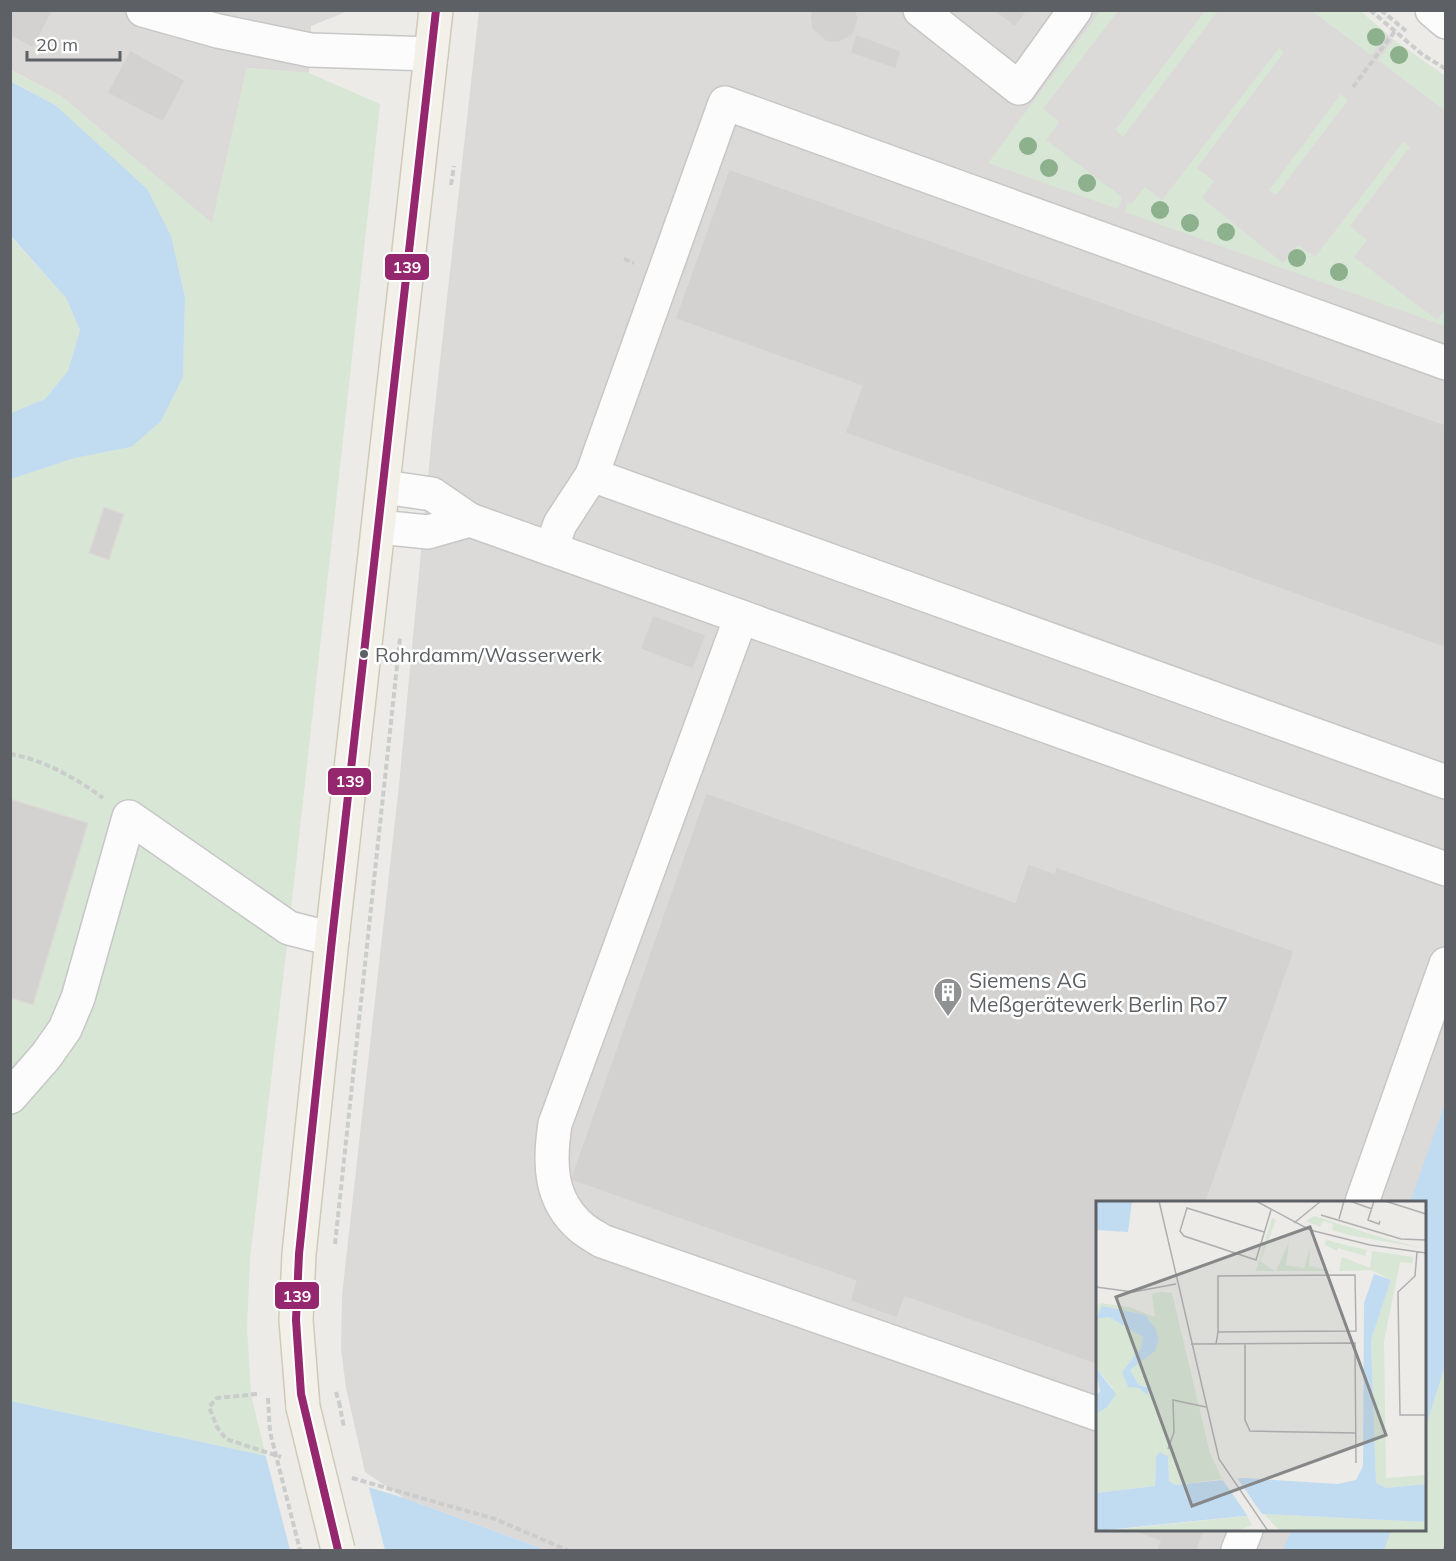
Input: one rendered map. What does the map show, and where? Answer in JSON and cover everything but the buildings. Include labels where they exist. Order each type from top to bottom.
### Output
[{"type":"main road","points":[[338,1551],[303,1407],[296,1320],[299,1254],[436,10]]},
{"type":"street","points":[[143,10],[218,31],[310,50],[431,54]]},
{"type":"street","points":[[920,10],[1019,88],[1074,10]]},
{"type":"street","points":[[1432,10],[1446,22]]},
{"type":"street","points":[[551,549],[560,524],[592,475],[725,103],[1446,363]]},
{"type":"street","points":[[592,475],[1446,782]]},
{"type":"street","points":[[384,487],[432,494],[470,520],[1446,869]]},
{"type":"street","points":[[379,527],[428,532],[470,520]]},
{"type":"street","points":[[741,617],[555,1124],[550,1154],[555,1186],[566,1210],[582,1228],[602,1241],[1096,1413]]},
{"type":"street","points":[[10,1096],[46,1056],[65,1029],[78,998],[129,817],[289,928],[332,939]]},
{"type":"street","points":[[1363,1201],[1446,964]]},
{"type":"street","points":[[1238,1551],[1246,1531]]},
{"type":"path","points":[[1370,10],[1423,55],[1446,69]]},
{"type":"path","points":[[1353,87],[1395,32]]},
{"type":"path","points":[[334,1251],[401,641],[399,631]]},
{"type":"path","points":[[10,754],[21,755],[77,779],[129,817]]},
{"type":"path","points":[[334,1381],[339,1402]]},
{"type":"path","points":[[257,1394],[217,1398],[209,1407],[217,1427],[226,1439],[289,1460]]},
{"type":"path","points":[[268,1398],[270,1432],[300,1551]]},
{"type":"path","points":[[346,1476],[495,1519],[567,1551]]},
{"type":"shaded area","points":[[10,11],[348,11],[311,26],[309,73],[247,68],[212,224],[62,97],[11,70]]},
{"type":"shaded area","points":[[479,11],[1360,11],[1398,44],[1445,76],[1445,1550],[546,1550],[404,1498],[365,1472],[346,1388],[341,1349],[342,1295],[399,785],[433,424]]},
{"type":"green space","points":[[1101,10],[1118,11],[1043,109],[1059,122],[1046,140],[1122,197],[1118,209],[988,163]]},
{"type":"green space","points":[[1205,11],[1218,11],[1123,137],[1115,130]]},
{"type":"green space","points":[[1311,11],[1360,11],[1387,34],[1371,55]]},
{"type":"green space","points":[[1394,40],[1445,76],[1445,111],[1378,60]]},
{"type":"green space","points":[[1279,48],[1284,52],[1197,168],[1214,181],[1202,198],[1283,263],[1298,245],[1315,257],[1403,142],[1410,147],[1350,226],[1367,240],[1354,257],[1437,320],[1445,310],[1445,326],[1125,212],[1128,202],[1131,204],[1145,187],[1162,200]]},
{"type":"green space","points":[[247,68],[309,73],[380,104],[250,1259],[247,1327],[251,1395],[266,1456],[11,1401],[11,479],[75,458],[131,447],[183,377],[185,297],[171,236],[55,105],[11,81],[10,70],[62,97],[212,223]]},
{"type":"green space","points":[[1341,94],[1348,100],[1276,195],[1269,190]]},
{"type":"green space","points":[[10,236],[66,298],[80,330],[68,371],[45,399],[11,413]]},
{"type":"green space","points":[[1445,1365],[1445,1550],[1384,1550],[1391,1531],[1426,1531],[1426,1426]]},
{"type":"water","points":[[10,81],[55,105],[147,189],[171,236],[185,297],[183,377],[161,421],[131,447],[75,458],[11,479],[11,413],[45,399],[68,371],[80,330],[66,298],[11,236]]},
{"type":"water","points":[[1445,1103],[1445,1365],[1426,1426],[1426,1201],[1410,1201]]},
{"type":"water","points":[[11,1401],[266,1456],[404,1498],[546,1550],[11,1550]]},
{"type":"water","points":[[1291,1531],[1391,1531],[1384,1550],[1283,1550]]},
{"type":"pier","points":[[265,1453],[368,1484],[385,1550],[290,1550]]},
{"type":"transit line","name":"139","points":[[338,1550],[301,1394],[296,1320],[299,1254],[436,10]]},
{"type":"place","name":"Rohrdamm/Wasserwerk","points":[[364,654]]},
{"type":"place","name":"Siemens AG Meßgerätewerk Berlin Ro7","points":[[948,1018]]}]
